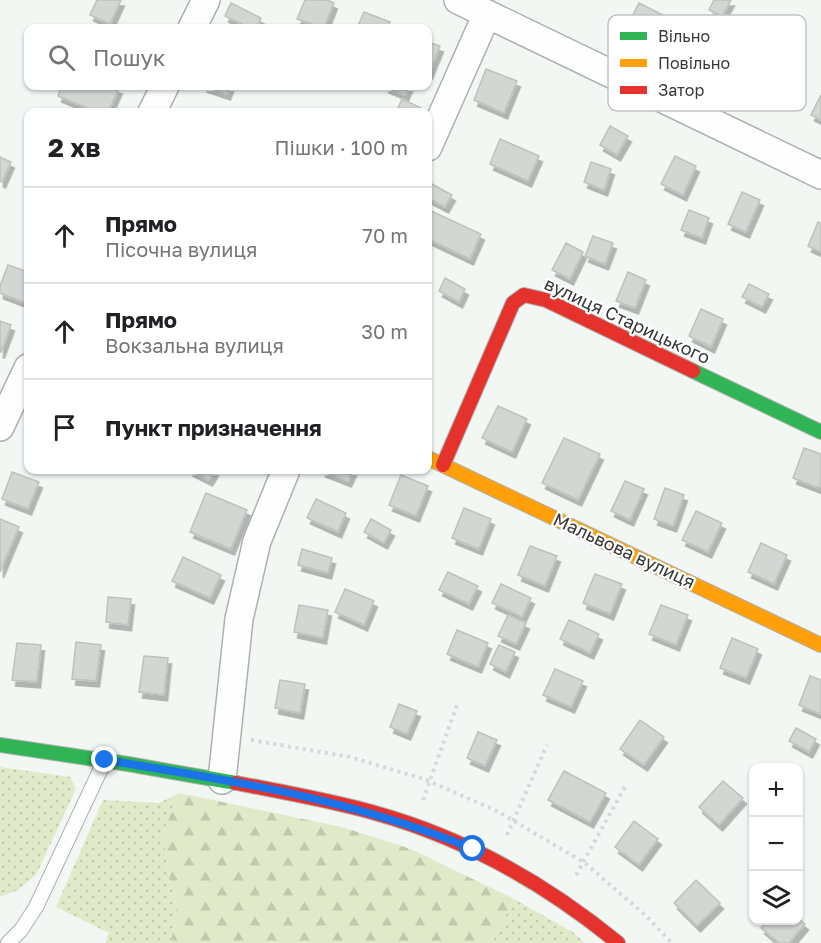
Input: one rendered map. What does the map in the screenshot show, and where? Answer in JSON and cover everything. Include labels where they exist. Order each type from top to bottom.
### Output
[{"type":"street","points":[[194,24],[206,0]]},
{"type":"street","points":[[458,0],[608,72]]},
{"type":"street","points":[[432,138],[488,14]]},
{"type":"street","points":[[154,108],[163,90]]},
{"type":"street","points":[[689,111],[821,175]]},
{"type":"street","name":"вулиця Старицького","points":[[443,465],[513,303],[524,295],[546,300],[821,432]]},
{"type":"street","points":[[0,428],[24,377]]},
{"type":"street","name":"Мальвова вулиця","points":[[432,460],[821,645]]},
{"type":"street","points":[[222,780],[239,619],[257,541],[284,474]]},
{"type":"street","points":[[0,745],[222,780],[377,814],[496,860],[561,898],[618,943]]},
{"type":"lane","points":[[8,943],[21,930],[36,907],[105,760]]},
{"type":"path","points":[[413,826],[458,702]]},
{"type":"path","points":[[496,860],[547,746]]},
{"type":"path","points":[[561,898],[585,863],[627,783]]},
{"type":"green space","points":[[0,767],[70,777],[76,789],[36,875],[18,890],[0,897]]},
{"type":"green space","points":[[179,793],[164,831],[167,870],[177,906],[171,943],[105,943],[109,933],[56,907],[103,800],[159,803]]},
{"type":"green space","points":[[179,793],[342,827],[411,849],[514,899],[491,943],[171,943],[177,906],[167,870],[164,831]]},
{"type":"green space","points":[[514,899],[574,933],[585,943],[491,943]]},
{"type":"building","points":[[97,0],[121,0],[110,24],[90,15]]},
{"type":"building","points":[[305,0],[327,0],[334,3],[326,24],[312,24],[297,19]]},
{"type":"building","points":[[714,0],[731,0],[723,15],[709,10]]},
{"type":"building","points":[[231,3],[261,18],[258,24],[242,24],[225,16]]},
{"type":"building","points":[[639,3],[663,15],[633,15]]},
{"type":"building","points":[[364,12],[390,22],[389,24],[359,24]]},
{"type":"building","points":[[432,43],[440,46],[432,66]]},
{"type":"building","points":[[486,69],[517,81],[504,113],[474,100]]},
{"type":"building","points":[[60,90],[118,90],[110,108],[87,108],[58,96]]},
{"type":"building","points":[[215,90],[228,90],[227,94]]},
{"type":"building","points":[[392,90],[407,90],[405,95]]},
{"type":"building","points":[[821,95],[821,120],[811,115]]},
{"type":"building","points":[[402,99],[421,108],[398,108]]},
{"type":"building","points":[[610,126],[628,136],[617,155],[600,145]]},
{"type":"building","points":[[500,139],[539,156],[528,181],[490,164]]},
{"type":"building","points":[[675,156],[696,166],[683,195],[661,184]]},
{"type":"building","points":[[0,157],[11,162],[2,182],[0,181]]},
{"type":"building","points":[[591,162],[611,169],[604,190],[584,182]]},
{"type":"building","points":[[432,184],[452,195],[445,207],[432,200]]},
{"type":"building","points":[[742,192],[760,200],[746,232],[728,224]]},
{"type":"building","points":[[689,210],[709,218],[702,238],[681,230]]},
{"type":"building","points":[[432,211],[481,234],[470,259],[432,241]]},
{"type":"building","points":[[818,222],[821,223],[821,252],[808,246]]},
{"type":"building","points":[[593,236],[613,243],[605,264],[585,256]]},
{"type":"building","points":[[566,243],[583,252],[570,279],[552,270]]},
{"type":"building","points":[[8,265],[24,271],[24,302],[0,293],[0,286]]},
{"type":"building","points":[[628,272],[646,280],[635,308],[616,301]]},
{"type":"building","points":[[445,278],[465,289],[459,302],[439,291]]},
{"type":"building","points":[[749,284],[769,294],[762,307],[742,297]]},
{"type":"building","points":[[701,309],[723,319],[711,347],[689,336]]},
{"type":"building","points":[[0,321],[11,325],[1,352],[0,352]]},
{"type":"building","points":[[498,406],[527,419],[512,452],[482,438]]},
{"type":"building","points":[[564,438],[600,454],[578,500],[542,483]]},
{"type":"building","points":[[804,448],[821,454],[819,488],[793,478]]},
{"type":"building","points":[[12,472],[39,482],[28,509],[2,499]]},
{"type":"building","points":[[197,474],[213,474],[209,480]]},
{"type":"building","points":[[330,474],[351,474],[348,481]]},
{"type":"building","points":[[401,475],[428,486],[416,516],[389,505]]},
{"type":"building","points":[[625,481],[644,489],[630,520],[611,511]]},
{"type":"building","points":[[665,488],[684,495],[673,526],[654,519]]},
{"type":"building","points":[[206,493],[247,510],[231,549],[190,532]]},
{"type":"building","points":[[316,499],[346,513],[338,532],[307,518]]},
{"type":"building","points":[[464,508],[491,519],[479,549],[452,538]]},
{"type":"building","points":[[696,511],[722,523],[708,552],[682,540]]},
{"type":"building","points":[[0,519],[19,527],[0,572]]},
{"type":"building","points":[[371,519],[391,530],[384,543],[364,532]]},
{"type":"building","points":[[761,543],[787,555],[774,584],[748,572]]},
{"type":"building","points":[[530,546],[557,556],[545,586],[518,575]]},
{"type":"building","points":[[302,549],[332,558],[328,573],[298,565]]},
{"type":"building","points":[[183,557],[221,575],[210,598],[172,581]]},
{"type":"building","points":[[448,572],[478,586],[469,604],[439,590]]},
{"type":"building","points":[[595,574],[622,584],[610,614],[583,603]]},
{"type":"building","points":[[501,584],[531,598],[522,617],[492,603]]},
{"type":"building","points":[[345,589],[374,601],[364,625],[335,612]]},
{"type":"building","points":[[108,597],[131,599],[128,625],[106,622]]},
{"type":"building","points":[[299,605],[328,610],[323,638],[294,632]]},
{"type":"building","points":[[661,605],[688,615],[676,645],[649,634]]},
{"type":"building","points":[[508,615],[526,623],[516,644],[498,636]]},
{"type":"building","points":[[569,620],[599,634],[590,653],[560,639]]},
{"type":"building","points":[[457,630],[488,643],[478,667],[447,654]]},
{"type":"building","points":[[732,638],[758,649],[746,678],[720,668]]},
{"type":"building","points":[[76,642],[101,645],[96,681],[72,679]]},
{"type":"building","points":[[17,643],[41,645],[37,682],[12,680]]},
{"type":"building","points":[[499,645],[515,652],[506,672],[490,664]]},
{"type":"building","points":[[144,656],[168,658],[164,695],[139,692]]},
{"type":"building","points":[[555,669],[583,681],[571,707],[543,695]]},
{"type":"building","points":[[810,676],[821,680],[821,714],[799,705]]},
{"type":"building","points":[[280,680],[305,684],[300,713],[275,708]]},
{"type":"building","points":[[399,704],[417,711],[407,734],[390,727]]},
{"type":"building","points":[[640,720],[664,737],[644,765],[620,749]]},
{"type":"building","points":[[796,728],[816,739],[809,752],[789,741]]},
{"type":"building","points":[[478,732],[497,740],[485,766],[467,758]]},
{"type":"building","points":[[564,771],[606,793],[590,822],[548,800]]},
{"type":"building","points":[[723,781],[743,798],[719,825],[699,807]]},
{"type":"building","points":[[634,821],[658,839],[639,865],[615,847]]},
{"type":"building","points":[[696,880],[720,903],[697,926],[674,903]]},
{"type":"building","points":[[805,924],[789,943],[779,943],[761,928],[764,925]]},
{"type":"traffic: fast","points":[[693,371],[821,432]]},
{"type":"traffic: fast","points":[[0,745],[236,783]]},
{"type":"traffic: slow","points":[[432,460],[821,645]]},
{"type":"traffic: jam","points":[[443,465],[513,303],[524,295],[546,300],[693,371]]},
{"type":"traffic: jam","points":[[236,783],[358,808],[441,836],[503,865],[533,883],[591,921],[618,943]]},
{"type":"route","points":[[105,760],[184,772],[325,801],[377,814],[429,831],[473,849]]}]
